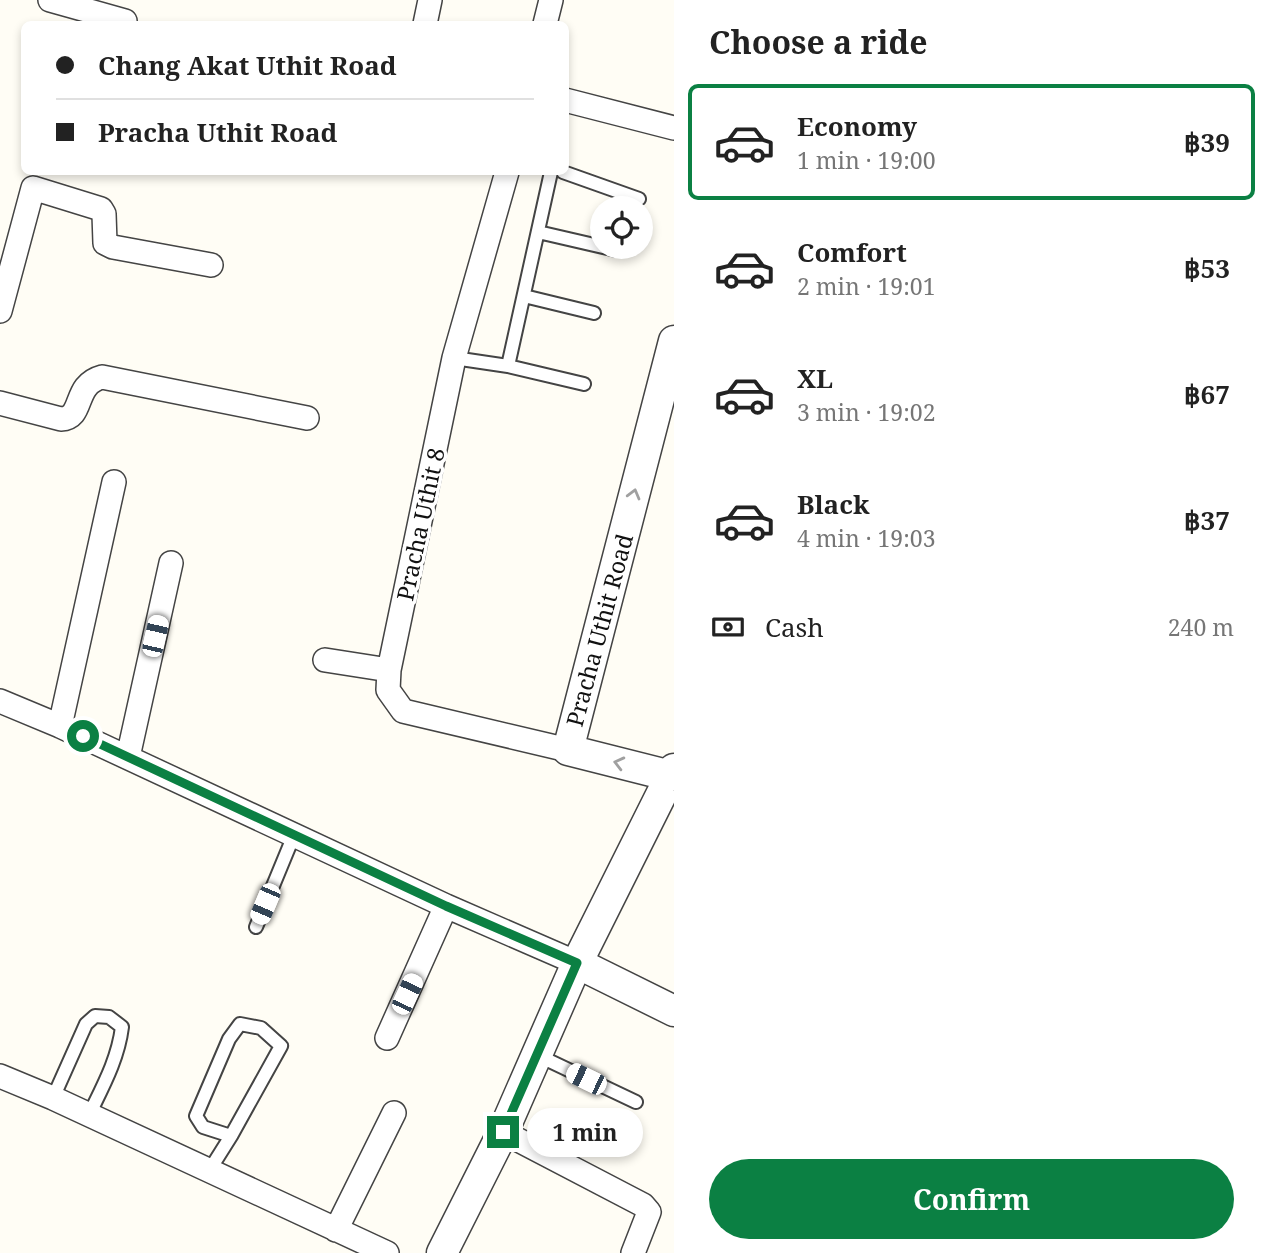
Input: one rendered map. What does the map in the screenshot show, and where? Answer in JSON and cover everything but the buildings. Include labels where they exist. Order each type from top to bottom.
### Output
[{"type":"street","points":[[50,0],[125,21]]},
{"type":"street","points":[[426,21],[430,0]]},
{"type":"street","points":[[546,21],[551,0]]},
{"type":"street","points":[[569,106],[674,128]]},
{"type":"street","name":"Pracha Uthit 8","points":[[506,175],[454,358],[389,670],[388,690],[403,711],[568,750]]},
{"type":"street","points":[[0,311],[36,180],[101,209],[104,214],[105,243],[113,247],[211,265]]},
{"type":"street","name":"Pracha Uthit Road","points":[[442,1253],[503,1132],[577,963],[673,772],[568,750],[674,341]]},
{"type":"street","points":[[0,403],[61,419],[68,418],[74,414],[84,387],[91,380],[102,377],[307,418]]},
{"type":"street","points":[[60,726],[114,481]]},
{"type":"street","points":[[128,757],[171,563]]},
{"type":"street","points":[[325,660],[389,670]]},
{"type":"street","points":[[0,701],[128,757],[446,906],[577,963],[674,1011]]},
{"type":"street","points":[[387,1038],[446,906]]},
{"type":"street","points":[[0,1076],[387,1253]]},
{"type":"street","points":[[336,1230],[394,1113]]},
{"type":"street","points":[[503,1132],[643,1205],[649,1212],[633,1253]]},
{"type":"lane","points":[[569,174],[628,196]]},
{"type":"lane","points":[[508,366],[550,175]]},
{"type":"lane","points":[[538,232],[590,244]]},
{"type":"lane","points":[[524,296],[594,313]]},
{"type":"lane","points":[[454,358],[508,366],[584,384]]},
{"type":"lane","points":[[256,927],[294,835]]},
{"type":"lane","points":[[53,1098],[86,1024],[95,1016],[108,1017],[122,1027],[120,1042],[116,1059],[89,1115]]},
{"type":"lane","points":[[209,1171],[231,1136],[281,1046],[261,1028],[240,1024],[229,1038],[196,1116],[203,1127],[231,1136]]},
{"type":"lane","points":[[536,1055],[636,1102]]},
{"type":"route","points":[[83,736],[446,906],[577,963],[503,1132]]}]
